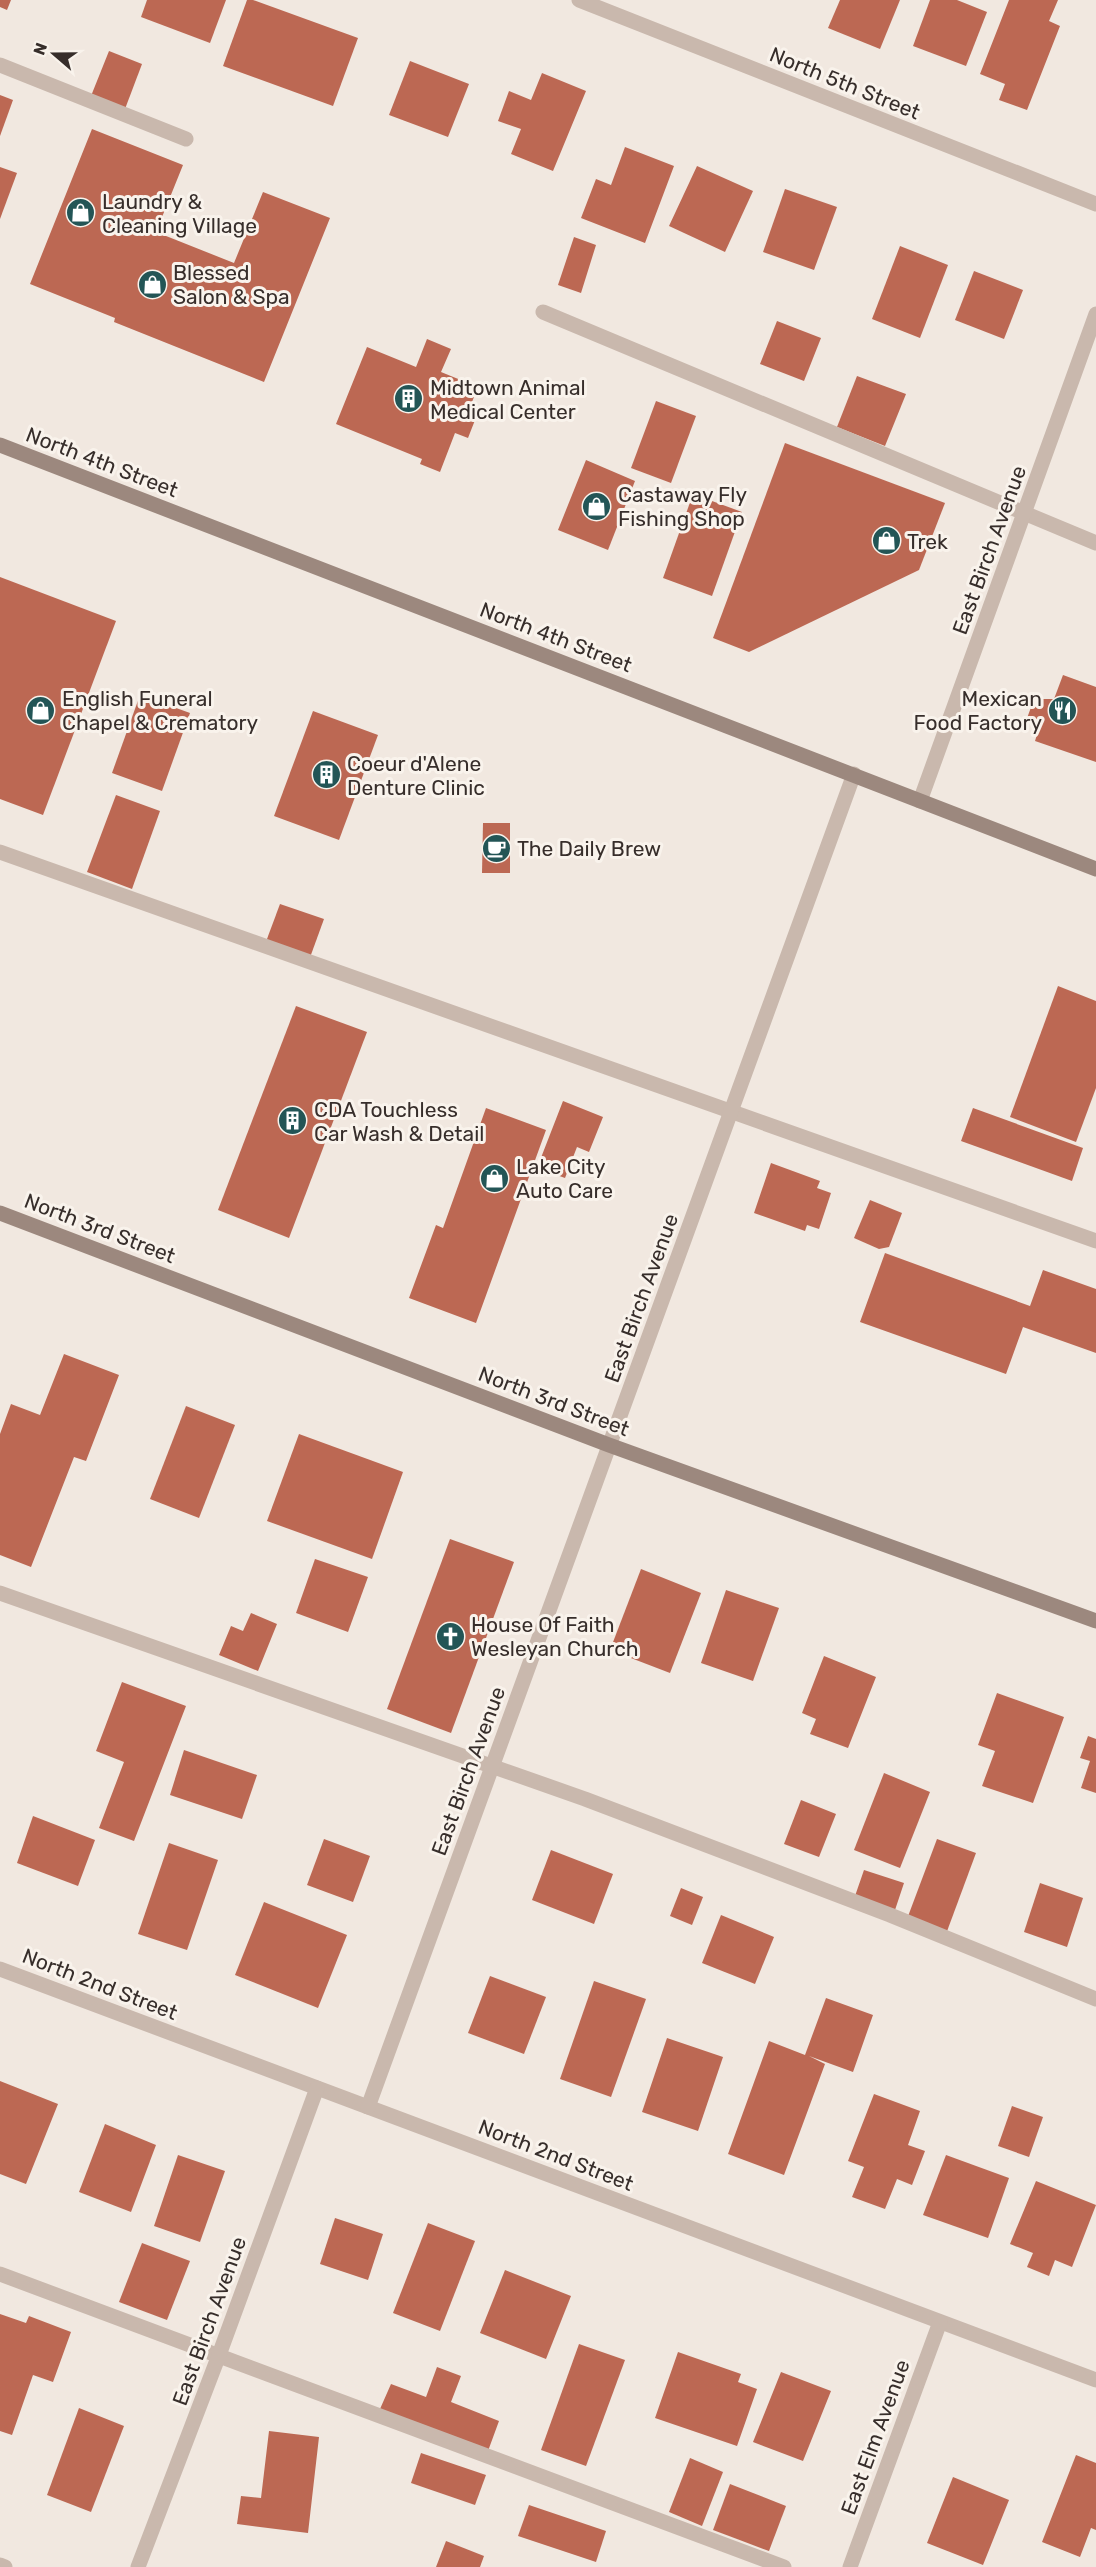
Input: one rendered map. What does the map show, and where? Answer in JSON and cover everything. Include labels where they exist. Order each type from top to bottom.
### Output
[{"type":"main road","name":"North 4th Street","points":[[0,445],[1096,869]]},
{"type":"main road","name":"North 3rd Street","points":[[0,1213],[609,1445],[1096,1621]]},
{"type":"street","name":"North 5th Street","points":[[579,0],[1095,200]]},
{"type":"street","points":[[0,65],[186,139]]},
{"type":"street","points":[[543,312],[1096,543]]},
{"type":"street","name":"East Birch Avenue","points":[[920,801],[1096,314]]},
{"type":"street","name":"East Birch Avenue","points":[[368,2107],[854,774]]},
{"type":"street","points":[[0,852],[1096,1241]]},
{"type":"street","points":[[0,1593],[596,1803],[890,1915],[1096,1999]]},
{"type":"street","name":"North 2nd Street","points":[[0,1969],[1096,2380]]},
{"type":"street","name":"East Birch Avenue","points":[[138,2567],[317,2088]]},
{"type":"street","points":[[0,2274],[784,2567]]},
{"type":"street","name":"East Elm Avenue","points":[[850,2567],[940,2322]]},
{"type":"street","points":[[0,2565],[5,2567]]},
{"type":"building","points":[[0,0],[11,0],[7,10],[0,7]]},
{"type":"building","points":[[147,0],[226,0],[210,43],[141,17]]},
{"type":"building","points":[[247,0],[253,0],[358,38],[333,106],[223,66]]},
{"type":"building","points":[[840,0],[900,0],[880,49],[828,28]]},
{"type":"building","points":[[930,0],[957,0],[987,12],[966,66],[913,46]]},
{"type":"building","points":[[1009,0],[1058,0],[1049,21],[1060,26],[1027,110],[999,100],[1005,84],[980,74]]},
{"type":"building","points":[[109,51],[142,64],[125,109],[91,96]]},
{"type":"building","points":[[410,61],[469,84],[448,137],[389,115]]},
{"type":"building","points":[[542,73],[586,91],[553,171],[511,154],[521,129],[498,121],[509,91],[531,100]]},
{"type":"building","points":[[0,95],[13,100],[0,136]]},
{"type":"building","points":[[92,129],[183,165],[156,232],[234,263],[263,192],[330,218],[264,382],[114,322],[115,318],[30,284]]},
{"type":"building","points":[[625,147],[674,166],[645,243],[581,218],[596,179],[611,185]]},
{"type":"building","points":[[697,166],[753,191],[725,252],[669,226]]},
{"type":"building","points":[[0,167],[17,173],[0,219]]},
{"type":"building","points":[[785,189],[837,207],[814,270],[763,252]]},
{"type":"building","points":[[574,237],[596,245],[581,293],[558,285]]},
{"type":"building","points":[[900,246],[948,265],[920,338],[872,319]]},
{"type":"building","points":[[974,271],[1023,290],[1004,339],[955,320]]},
{"type":"building","points":[[777,321],[821,338],[804,381],[760,364]]},
{"type":"building","name":"Midtown Animal Medical Center","points":[[427,339],[451,349],[441,372],[478,387],[468,412],[477,415],[468,438],[455,433],[440,472],[420,464],[422,459],[336,424],[367,347],[416,367]]},
{"type":"building","points":[[857,376],[906,394],[885,446],[837,427]]},
{"type":"building","points":[[656,401],[696,416],[671,483],[631,468]]},
{"type":"building","points":[[785,443],[945,503],[919,570],[749,652],[713,638]]},
{"type":"building","name":"Castaway Fly Fishing Shop","points":[[586,460],[635,481],[608,550],[558,530]]},
{"type":"building","points":[[693,494],[742,512],[712,596],[663,578]]},
{"type":"building","name":"English Funeral Chapel & Crematory","points":[[0,577],[116,621],[43,815],[0,799]]},
{"type":"building","name":"Mexican Food Factory","points":[[1063,675],[1096,687],[1096,762],[1035,741],[1041,722],[1026,721],[1034,699],[1054,699]]},
{"type":"building","points":[[140,695],[190,713],[162,791],[112,773]]},
{"type":"building","name":"Coeur d'Alene Denture Clinic","points":[[313,711],[378,735],[339,840],[274,816]]},
{"type":"building","points":[[116,795],[160,811],[132,889],[87,872]]},
{"type":"building","name":"The Daily Brew","points":[[483,823],[510,823],[510,873],[482,873]]},
{"type":"building","points":[[280,904],[324,919],[308,963],[264,947]]},
{"type":"building","points":[[1058,986],[1096,1001],[1096,1088],[1076,1142],[1010,1117]]},
{"type":"building","name":"CDA Touchless Car Wash & Detail","points":[[296,1006],[367,1032],[289,1238],[218,1210]]},
{"type":"building","points":[[563,1101],[603,1117],[589,1152],[577,1147],[565,1178],[537,1168]]},
{"type":"building","name":"Lake City Auto Care","points":[[486,1108],[546,1130],[476,1323],[409,1298],[436,1225],[443,1228]]},
{"type":"building","points":[[973,1108],[1083,1148],[1072,1181],[961,1141]]},
{"type":"building","points":[[771,1163],[820,1181],[817,1188],[831,1193],[819,1229],[807,1225],[805,1231],[754,1213]]},
{"type":"building","points":[[870,1200],[902,1213],[889,1247],[879,1249],[854,1238]]},
{"type":"building","points":[[885,1253],[1030,1306],[1043,1270],[1096,1289],[1096,1353],[1023,1327],[1006,1374],[860,1322]]},
{"type":"building","points":[[64,1354],[119,1375],[86,1461],[74,1457],[31,1567],[0,1555],[0,1434],[11,1404],[40,1415]]},
{"type":"building","points":[[186,1406],[235,1425],[199,1518],[150,1499]]},
{"type":"building","points":[[299,1434],[403,1472],[372,1559],[267,1521]]},
{"type":"building","name":"House Of Faith Wesleyan Church","points":[[450,1539],[514,1562],[451,1733],[387,1709]]},
{"type":"building","points":[[315,1559],[368,1577],[348,1632],[296,1613]]},
{"type":"building","points":[[641,1569],[701,1593],[670,1673],[610,1650]]},
{"type":"building","points":[[726,1590],[779,1608],[753,1681],[701,1663]]},
{"type":"building","points":[[251,1613],[277,1624],[258,1671],[219,1655],[231,1626],[243,1631]]},
{"type":"building","points":[[824,1656],[876,1677],[848,1748],[810,1734],[816,1719],[802,1713]]},
{"type":"building","points":[[122,1682],[186,1706],[134,1841],[99,1828],[124,1762],[96,1751]]},
{"type":"building","points":[[997,1693],[1064,1717],[1033,1803],[982,1786],[995,1751],[978,1745]]},
{"type":"building","points":[[1088,1736],[1096,1739],[1096,1793],[1081,1788],[1090,1761],[1080,1758]]},
{"type":"building","points":[[184,1750],[257,1775],[242,1819],[170,1795]]},
{"type":"building","points":[[884,1773],[930,1792],[900,1868],[854,1850]]},
{"type":"building","points":[[801,1800],[836,1814],[819,1857],[784,1844]]},
{"type":"building","points":[[33,1816],[95,1840],[78,1886],[17,1863]]},
{"type":"building","points":[[324,1839],[370,1856],[353,1902],[307,1885]]},
{"type":"building","points":[[937,1839],[976,1853],[946,1934],[907,1919]]},
{"type":"building","points":[[169,1843],[218,1860],[187,1950],[138,1934]]},
{"type":"building","points":[[551,1850],[613,1874],[594,1924],[532,1900]]},
{"type":"building","points":[[864,1870],[904,1883],[895,1910],[855,1896]]},
{"type":"building","points":[[1040,1883],[1083,1898],[1067,1947],[1024,1932]]},
{"type":"building","points":[[681,1888],[703,1897],[692,1925],[670,1916]]},
{"type":"building","points":[[264,1902],[347,1935],[318,2008],[235,1975]]},
{"type":"building","points":[[721,1915],[774,1937],[755,1984],[702,1963]]},
{"type":"building","points":[[490,1976],[546,1997],[524,2054],[468,2033]]},
{"type":"building","points":[[594,1981],[646,1999],[611,2097],[560,2079]]},
{"type":"building","points":[[826,1998],[873,2015],[853,2072],[809,2056],[825,2064],[784,2175],[728,2154],[769,2041],[805,2055]]},
{"type":"building","points":[[667,2038],[723,2057],[698,2131],[642,2112]]},
{"type":"building","points":[[0,2081],[58,2104],[26,2184],[0,2174]]},
{"type":"building","points":[[874,2094],[920,2111],[908,2145],[925,2151],[912,2185],[897,2179],[885,2209],[852,2197],[864,2167],[848,2161]]},
{"type":"building","points":[[1012,2106],[1043,2117],[1029,2157],[998,2146]]},
{"type":"building","points":[[105,2124],[156,2145],[131,2212],[79,2192]]},
{"type":"building","points":[[178,2155],[225,2171],[200,2242],[154,2226]]},
{"type":"building","points":[[946,2155],[1009,2178],[988,2238],[923,2215]]},
{"type":"building","points":[[1036,2181],[1096,2205],[1072,2267],[1055,2260],[1049,2276],[1027,2267],[1033,2253],[1010,2244]]},
{"type":"building","points":[[335,2218],[383,2234],[368,2280],[320,2264]]},
{"type":"building","points":[[428,2223],[475,2241],[440,2331],[393,2313]]},
{"type":"building","points":[[142,2243],[190,2261],[167,2320],[119,2302]]},
{"type":"building","points":[[505,2270],[571,2296],[546,2359],[480,2333]]},
{"type":"building","points":[[0,2314],[26,2323],[29,2316],[71,2332],[53,2382],[33,2375],[12,2435],[0,2431]]},
{"type":"building","points":[[579,2344],[625,2360],[586,2466],[541,2450]]},
{"type":"building","points":[[678,2352],[741,2374],[738,2382],[757,2389],[737,2446],[655,2418]]},
{"type":"building","points":[[437,2367],[461,2376],[451,2402],[499,2421],[488,2451],[380,2409],[391,2384],[426,2397]]},
{"type":"building","points":[[781,2372],[831,2391],[803,2461],[753,2442]]},
{"type":"building","points":[[79,2408],[124,2426],[91,2512],[47,2495]]},
{"type":"building","points":[[269,2431],[319,2437],[308,2533],[237,2524],[241,2496],[261,2498]]},
{"type":"building","points":[[421,2453],[486,2475],[475,2505],[411,2483]]},
{"type":"building","points":[[1076,2455],[1096,2463],[1096,2530],[1091,2528],[1080,2557],[1042,2542]]},
{"type":"building","points":[[690,2458],[723,2472],[702,2526],[669,2512]]},
{"type":"building","points":[[953,2477],[1009,2500],[983,2565],[927,2543]]},
{"type":"building","points":[[730,2484],[786,2506],[769,2551],[713,2530]]},
{"type":"building","points":[[529,2505],[606,2531],[596,2562],[518,2536]]},
{"type":"building","points":[[446,2541],[484,2556],[480,2567],[436,2567]]},
{"type":"place","name":"Laundry & Cleaning Village","points":[[81,213]]},
{"type":"place","name":"Blessed Salon & Spa","points":[[152,284]]},
{"type":"place","name":"Midtown Animal Medical Center","points":[[409,399]]},
{"type":"place","name":"Castaway Fly Fishing Shop","points":[[597,506]]},
{"type":"place","name":"Trek","points":[[886,541]]},
{"type":"place","name":"English Funeral Chapel & Crematory","points":[[41,710]]},
{"type":"place","name":"Mexican Food Factory","points":[[1063,710]]},
{"type":"place","name":"Coeur d'Alene Denture Clinic","points":[[326,775]]},
{"type":"place","name":"The Daily Brew","points":[[496,848]]},
{"type":"place","name":"CDA Touchless Car Wash & Detail","points":[[293,1121]]},
{"type":"place","name":"Lake City Auto Care","points":[[495,1178]]},
{"type":"place","name":"House Of Faith Wesleyan Church","points":[[450,1636]]}]
